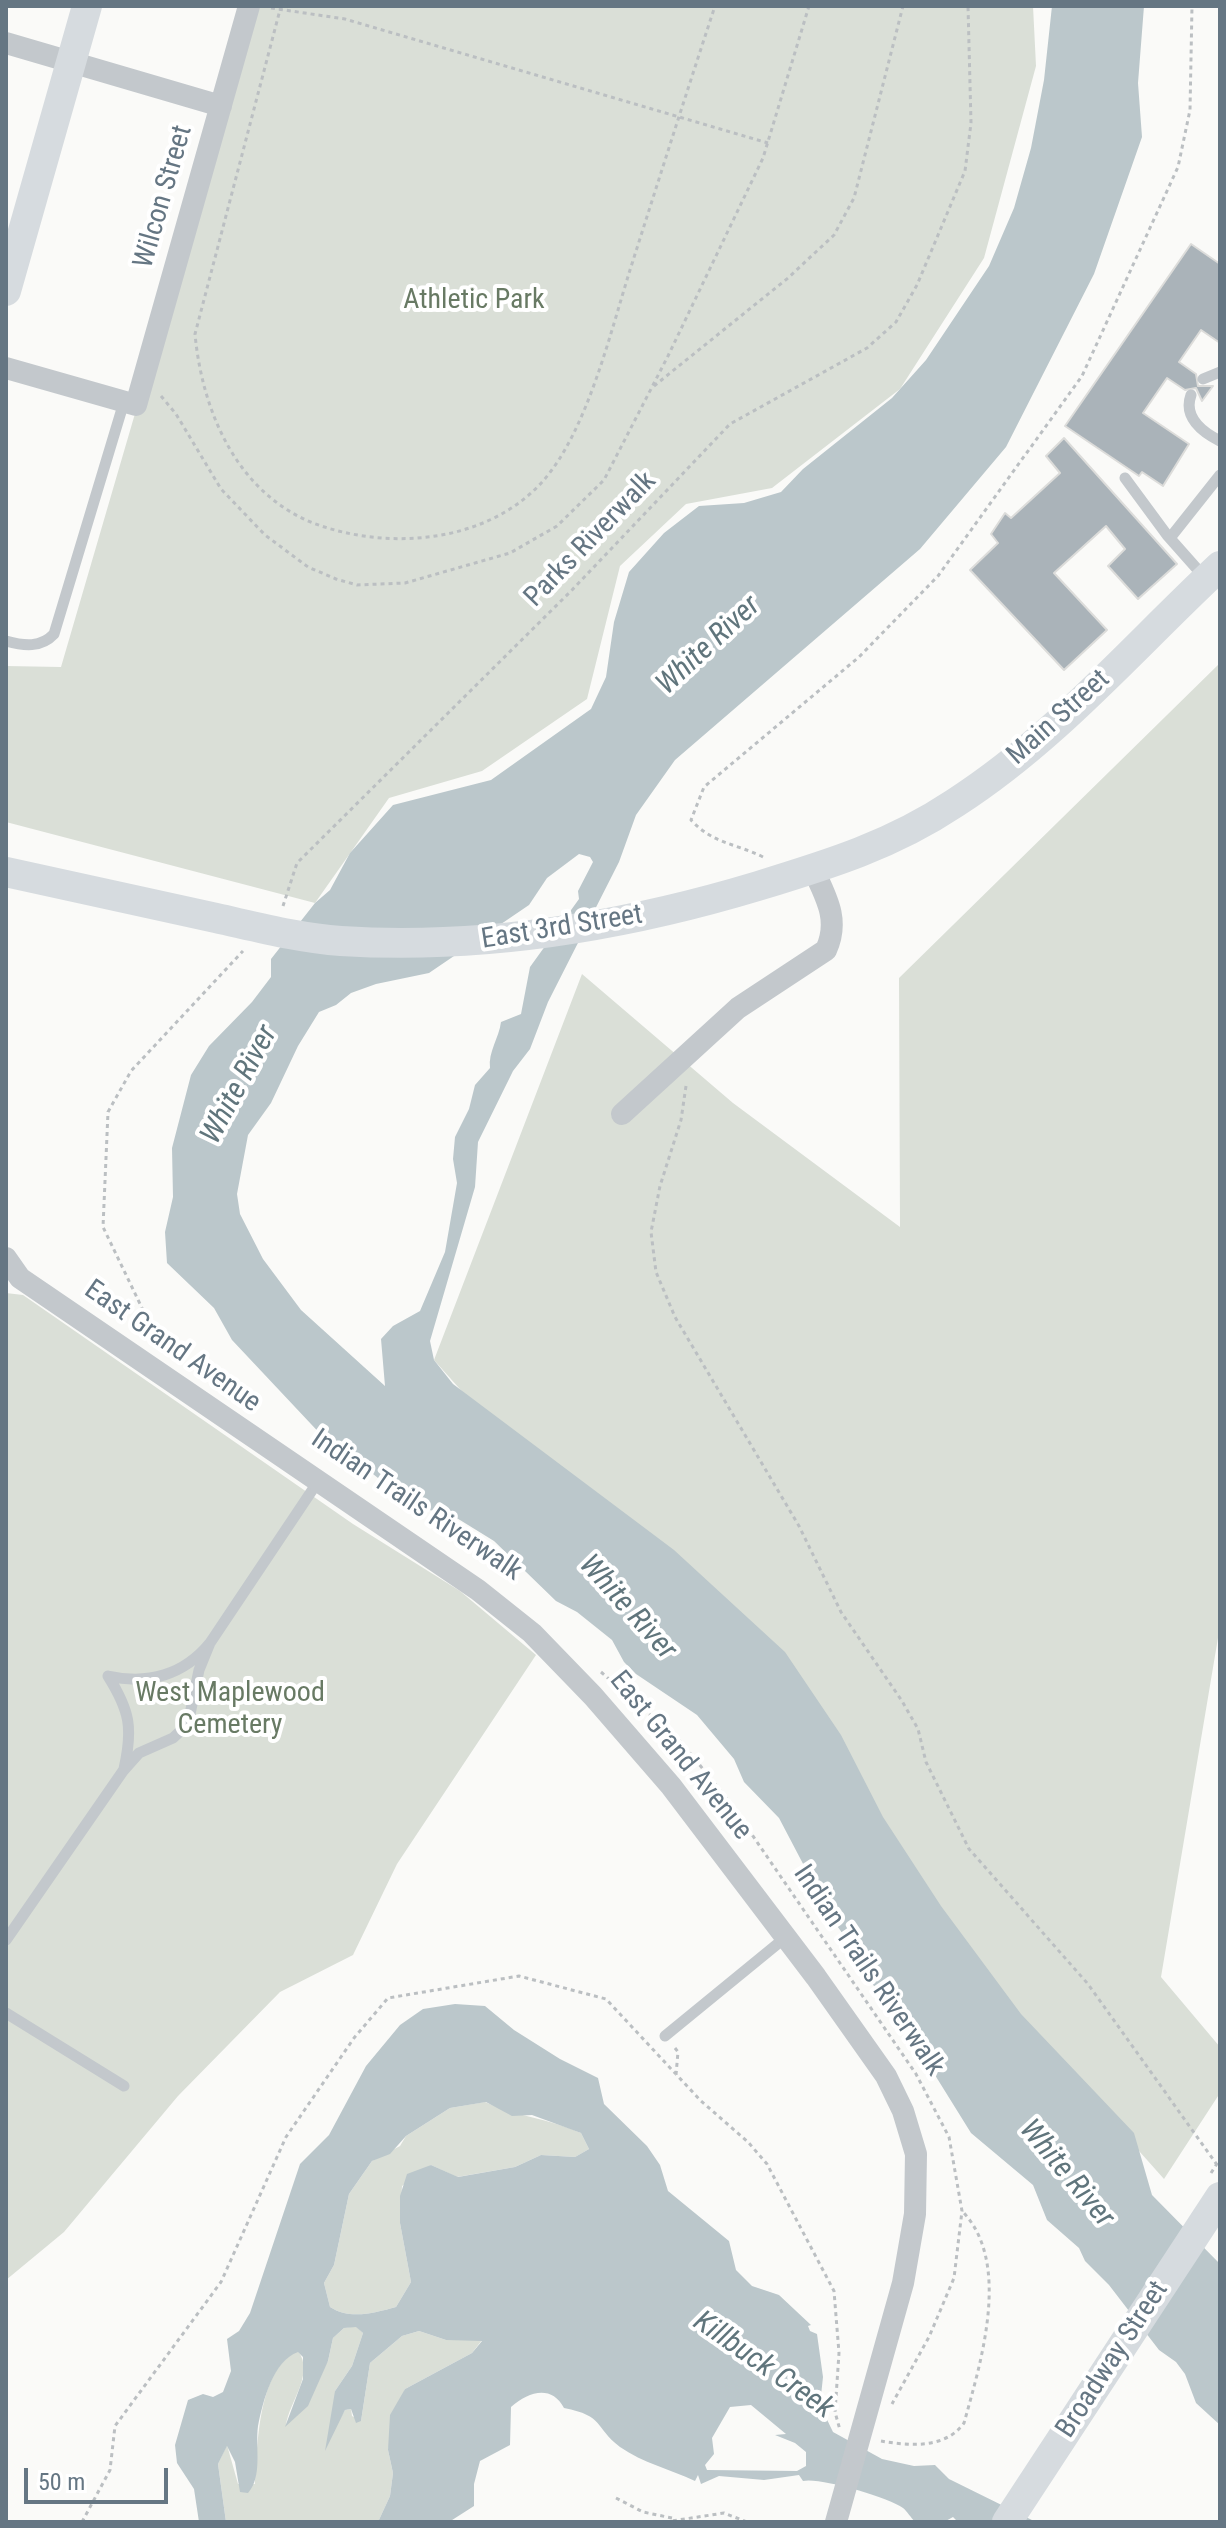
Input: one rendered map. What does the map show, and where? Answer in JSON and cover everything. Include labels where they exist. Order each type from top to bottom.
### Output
[{"type":"main road","points":[[6,291],[87,6]]},
{"type":"main road","name":"Main Street","points":[[880,846],[957,802],[1047,736],[1213,573]]},
{"type":"main road","name":"East 3rd Street","points":[[6,872],[242,933],[339,940],[463,943],[584,929],[691,906],[880,846]]},
{"type":"main road","name":"Broadway Street","points":[[1007,2522],[1220,2197]]},
{"type":"street","name":"Wilcon Street","points":[[130,404],[144,376],[249,6]]},
{"type":"street","points":[[6,43],[221,106]]},
{"type":"street","points":[[6,368],[130,404]]},
{"type":"street","points":[[622,1114],[738,1008],[826,950],[833,934],[832,910],[813,869]]},
{"type":"street","name":"East Grand Avenue","points":[[6,1258],[20,1278],[478,1590],[532,1633],[593,1696],[671,1786],[786,1937],[886,2076],[916,2154],[915,2214],[879,2410],[836,2520]]},
{"type":"lane","points":[[1203,379],[1220,372]]},
{"type":"lane","points":[[1191,395],[1189,411],[1192,418],[1220,441]]},
{"type":"lane","points":[[6,641],[30,646],[46,643],[54,634],[130,404]]},
{"type":"lane","points":[[1170,538],[1220,475]]},
{"type":"lane","points":[[1125,478],[1170,538],[1213,573]]},
{"type":"lane","points":[[123,1771],[130,1741],[126,1704],[108,1676],[129,1681],[153,1679],[197,1659],[317,1483]]},
{"type":"lane","points":[[6,1940],[123,1771],[139,1753],[173,1738],[188,1724],[199,1670],[210,1643]]},
{"type":"lane","points":[[665,2036],[786,1937]]},
{"type":"lane","points":[[6,2013],[124,2086]]},
{"type":"path","points":[[263,6],[345,19],[768,143]]},
{"type":"path","points":[[281,8],[212,258],[195,334],[199,377],[218,429],[247,476],[300,518],[354,534],[399,540],[427,539],[458,531],[503,513],[542,482],[566,448],[599,371],[715,6]]},
{"type":"path","points":[[144,376],[176,414],[221,489],[265,535],[308,567],[357,585],[405,583],[510,553],[557,526],[604,480],[651,389],[768,143],[809,6]]},
{"type":"path","points":[[651,389],[788,278],[834,235],[854,198],[903,6]]},
{"type":"path","name":"Parks Riverwalk","points":[[281,910],[297,863],[572,590],[730,424],[867,348],[896,322],[917,285],[965,171],[971,123],[968,6]]},
{"type":"path","points":[[763,857],[740,845],[706,837],[691,820],[695,804],[704,787],[859,657],[938,576],[1082,376],[1178,167],[1190,110],[1192,6]]},
{"type":"path","points":[[181,1364],[155,1335],[103,1227],[108,1112],[131,1071],[242,933]]},
{"type":"path","points":[[683,1059],[687,1077],[681,1120],[660,1186],[651,1232],[656,1272],[675,1317],[799,1526],[841,1612],[918,1729],[926,1762],[969,1849],[1088,1984],[1220,2169]]},
{"type":"path","name":"Indian Trails Riverwalk","points":[[600,1672],[682,1743],[731,1804],[916,2074],[949,2137],[962,2211],[954,2278],[929,2337],[879,2410]]},
{"type":"path","points":[[82,2522],[110,2470],[115,2426],[221,2282],[286,2137],[354,2038],[388,1998],[519,1976],[587,1991],[606,1999],[676,2075],[767,2164],[834,2291],[839,2353],[835,2412],[838,2428],[845,2435]]},
{"type":"path","points":[[665,2036],[678,2052],[676,2075]]},
{"type":"path","points":[[872,2439],[913,2446],[957,2432],[964,2423],[982,2347],[991,2280],[981,2237],[962,2211]]},
{"type":"path","points":[[616,2498],[643,2512],[672,2518],[724,2513],[747,2522]]},
{"type":"path","points":[[665,2522],[672,2518]]},
{"type":"green space","name":"Athletic Park","points":[[254,6],[1033,6],[1036,66],[984,258],[900,389],[772,488],[686,504],[620,566],[587,699],[482,771],[389,798],[315,903],[6,822],[6,666],[61,667]]},
{"type":"green space","points":[[1220,663],[1220,1626],[1161,1977],[1220,2047],[1220,2093],[1164,2179],[434,1360],[582,974],[733,1103],[900,1227],[899,978]]},
{"type":"green space","name":"West Maplewood Cemetery","points":[[6,1293],[23,1295],[353,1524],[460,1591],[536,1655],[397,1864],[353,1955],[280,1992],[178,2096],[64,2232],[6,2280]]},
{"type":"green space","points":[[485,2102],[581,2133],[589,2149],[575,2157],[541,2155],[515,2167],[457,2177],[431,2165],[402,2186],[400,2223],[411,2282],[396,2307],[354,2314],[330,2307],[324,2283],[334,2265],[349,2194],[372,2161],[400,2146],[406,2136],[450,2108]]},
{"type":"green space","points":[[356,2326],[363,2333],[352,2366],[335,2391],[341,2417],[345,2410],[351,2409],[352,2416],[361,2421],[370,2363],[402,2336],[419,2331],[446,2340],[482,2340],[472,2353],[405,2389],[388,2450],[393,2473],[390,2496],[378,2522],[226,2522],[218,2464],[227,2445],[238,2484],[255,2484],[262,2410],[275,2373],[285,2360],[298,2351],[304,2369],[286,2425],[328,2361],[333,2338],[344,2328]]},
{"type":"water","name":"White River","points":[[1052,6],[1144,6],[1138,83],[1142,137],[1094,274],[1006,447],[920,549],[675,760],[636,815],[619,862],[548,1002],[530,1049],[513,1071],[478,1142],[475,1187],[430,1341],[434,1360],[453,1384],[674,1550],[785,1652],[841,1735],[883,1817],[941,1906],[1021,2014],[1134,2133],[1152,2195],[1220,2264],[1220,2425],[1196,2403],[1185,2374],[1176,2362],[1159,2350],[1109,2285],[1085,2261],[1079,2248],[1047,2220],[1033,2185],[971,2133],[902,2022],[867,1977],[859,1956],[832,1919],[779,1818],[744,1782],[734,1759],[697,1715],[636,1674],[624,1662],[612,1640],[577,1612],[556,1601],[494,1541],[447,1512],[428,1510],[403,1498],[373,1474],[342,1457],[232,1340],[214,1308],[167,1263],[165,1232],[173,1197],[172,1148],[191,1075],[209,1046],[252,1002],[271,977],[271,959],[315,903],[330,890],[350,853],[393,805],[491,780],[591,709],[606,677],[614,622],[629,572],[664,533],[699,506],[744,503],[781,492],[803,469],[892,398],[926,360],[989,266],[1014,208],[1031,148],[1044,80]],"holes":[[[579,854],[590,857],[593,862],[578,891],[579,899],[530,967],[521,1014],[501,1022],[490,1068],[475,1085],[469,1109],[455,1137],[453,1159],[457,1183],[445,1252],[420,1311],[393,1326],[381,1339],[385,1386],[301,1310],[263,1259],[240,1214],[237,1194],[248,1135],[271,1103],[298,1046],[319,1012],[336,1005],[351,993],[376,984],[429,973],[529,905],[547,878]]]},
{"type":"water","name":"Killbuck Creek","points":[[455,2004],[485,2006],[514,2030],[598,2078],[604,2104],[647,2146],[660,2165],[668,2191],[729,2241],[736,2270],[752,2286],[779,2295],[811,2325],[808,2326],[810,2331],[817,2334],[823,2377],[820,2405],[833,2432],[882,2459],[914,2466],[935,2465],[949,2479],[1036,2522],[958,2522],[953,2517],[944,2522],[915,2522],[903,2508],[883,2499],[838,2485],[803,2481],[799,2475],[764,2480],[719,2476],[701,2484],[698,2475],[695,2481],[629,2453],[593,2419],[564,2408],[547,2393],[540,2393],[525,2397],[511,2407],[510,2445],[480,2461],[474,2484],[474,2506],[449,2522],[378,2522],[390,2496],[393,2473],[388,2450],[390,2415],[405,2389],[472,2353],[482,2341],[446,2340],[419,2331],[402,2336],[370,2363],[361,2421],[356,2423],[351,2409],[345,2410],[325,2451],[335,2391],[352,2366],[363,2333],[356,2327],[344,2328],[333,2338],[328,2361],[308,2406],[285,2427],[303,2379],[303,2357],[298,2352],[282,2364],[270,2383],[260,2416],[253,2486],[248,2493],[240,2492],[235,2462],[227,2446],[218,2464],[226,2522],[199,2522],[194,2489],[177,2463],[175,2445],[188,2400],[203,2394],[213,2397],[223,2392],[231,2371],[227,2339],[239,2331],[250,2313],[300,2164],[329,2135],[366,2066],[400,2025],[423,2009]],"holes":[[[486,2102],[512,2116],[532,2115],[581,2133],[589,2149],[575,2157],[541,2155],[515,2167],[458,2177],[431,2165],[407,2174],[400,2196],[400,2223],[411,2282],[396,2307],[354,2314],[330,2307],[324,2283],[334,2265],[349,2194],[372,2161],[390,2154],[406,2136],[450,2108]],[[751,2405],[786,2434],[775,2435],[795,2443],[806,2452],[806,2466],[797,2471],[707,2470],[705,2465],[714,2454],[712,2438],[730,2407]]]},
{"type":"building","points":[[1191,244],[1220,264],[1220,343],[1201,330],[1179,362],[1196,374],[1198,386],[1213,386],[1202,401],[1196,388],[1185,390],[1167,378],[1143,413],[1189,444],[1163,486],[1142,472],[1139,476],[1065,426]]},
{"type":"building","points":[[1064,438],[1177,564],[1138,599],[1108,566],[1125,549],[1106,526],[1054,573],[1107,630],[1064,670],[970,570],[998,543],[991,534],[1005,513],[1011,518],[1060,473],[1046,456]]}]
